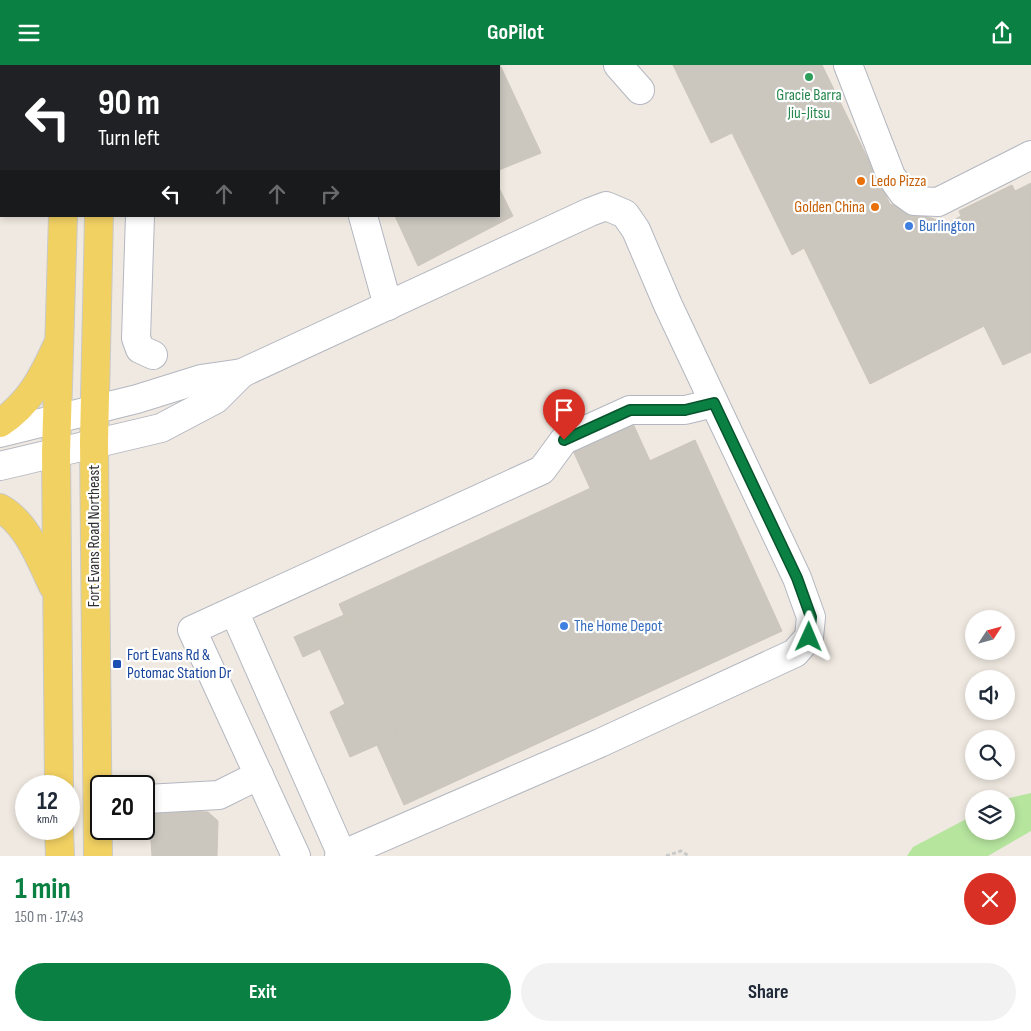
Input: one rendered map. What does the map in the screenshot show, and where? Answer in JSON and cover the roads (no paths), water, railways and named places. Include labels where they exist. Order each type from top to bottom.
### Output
[{"type":"main road","points":[[59,775],[56,453],[59,419],[63,217]]},
{"type":"main road","name":"Fort Evans Road Northeast","points":[[98,856],[94,442],[99,217]]},
{"type":"main road","points":[[0,423],[27,400],[44,373],[61,338]]},
{"type":"main road","points":[[0,508],[19,523],[36,551],[56,593]]},
{"type":"main road","points":[[59,840],[60,856]]},
{"type":"lane","points":[[618,65],[640,90]]},
{"type":"lane","points":[[848,65],[892,176],[903,193],[914,201],[938,202],[1031,155]]},
{"type":"lane","points":[[0,433],[187,386],[202,379],[242,373],[606,206],[625,214],[636,230],[668,305],[797,578],[811,617],[809,637],[795,653],[600,743],[340,855],[234,611]]},
{"type":"lane","points":[[140,217],[136,338],[140,349],[153,355]]},
{"type":"lane","points":[[363,217],[388,306]]},
{"type":"lane","points":[[0,466],[161,427],[216,399],[242,373]]},
{"type":"lane","points":[[296,856],[192,630],[542,470],[564,440],[630,410],[685,410],[714,403]]},
{"type":"lane","points":[[155,798],[218,795],[259,775]]},
{"type":"place","name":"Gracie Barra Jiu-Jitsu","points":[[809,77]]},
{"type":"place","name":"Ledo Pizza","points":[[861,181]]},
{"type":"place","name":"Golden China","points":[[875,207]]},
{"type":"place","name":"Burlington","points":[[909,226]]},
{"type":"place","name":"The Home Depot","points":[[564,626]]},
{"type":"place","name":"Fort Evans Rd & Potomac Station Dr","points":[[117,664]]}]
